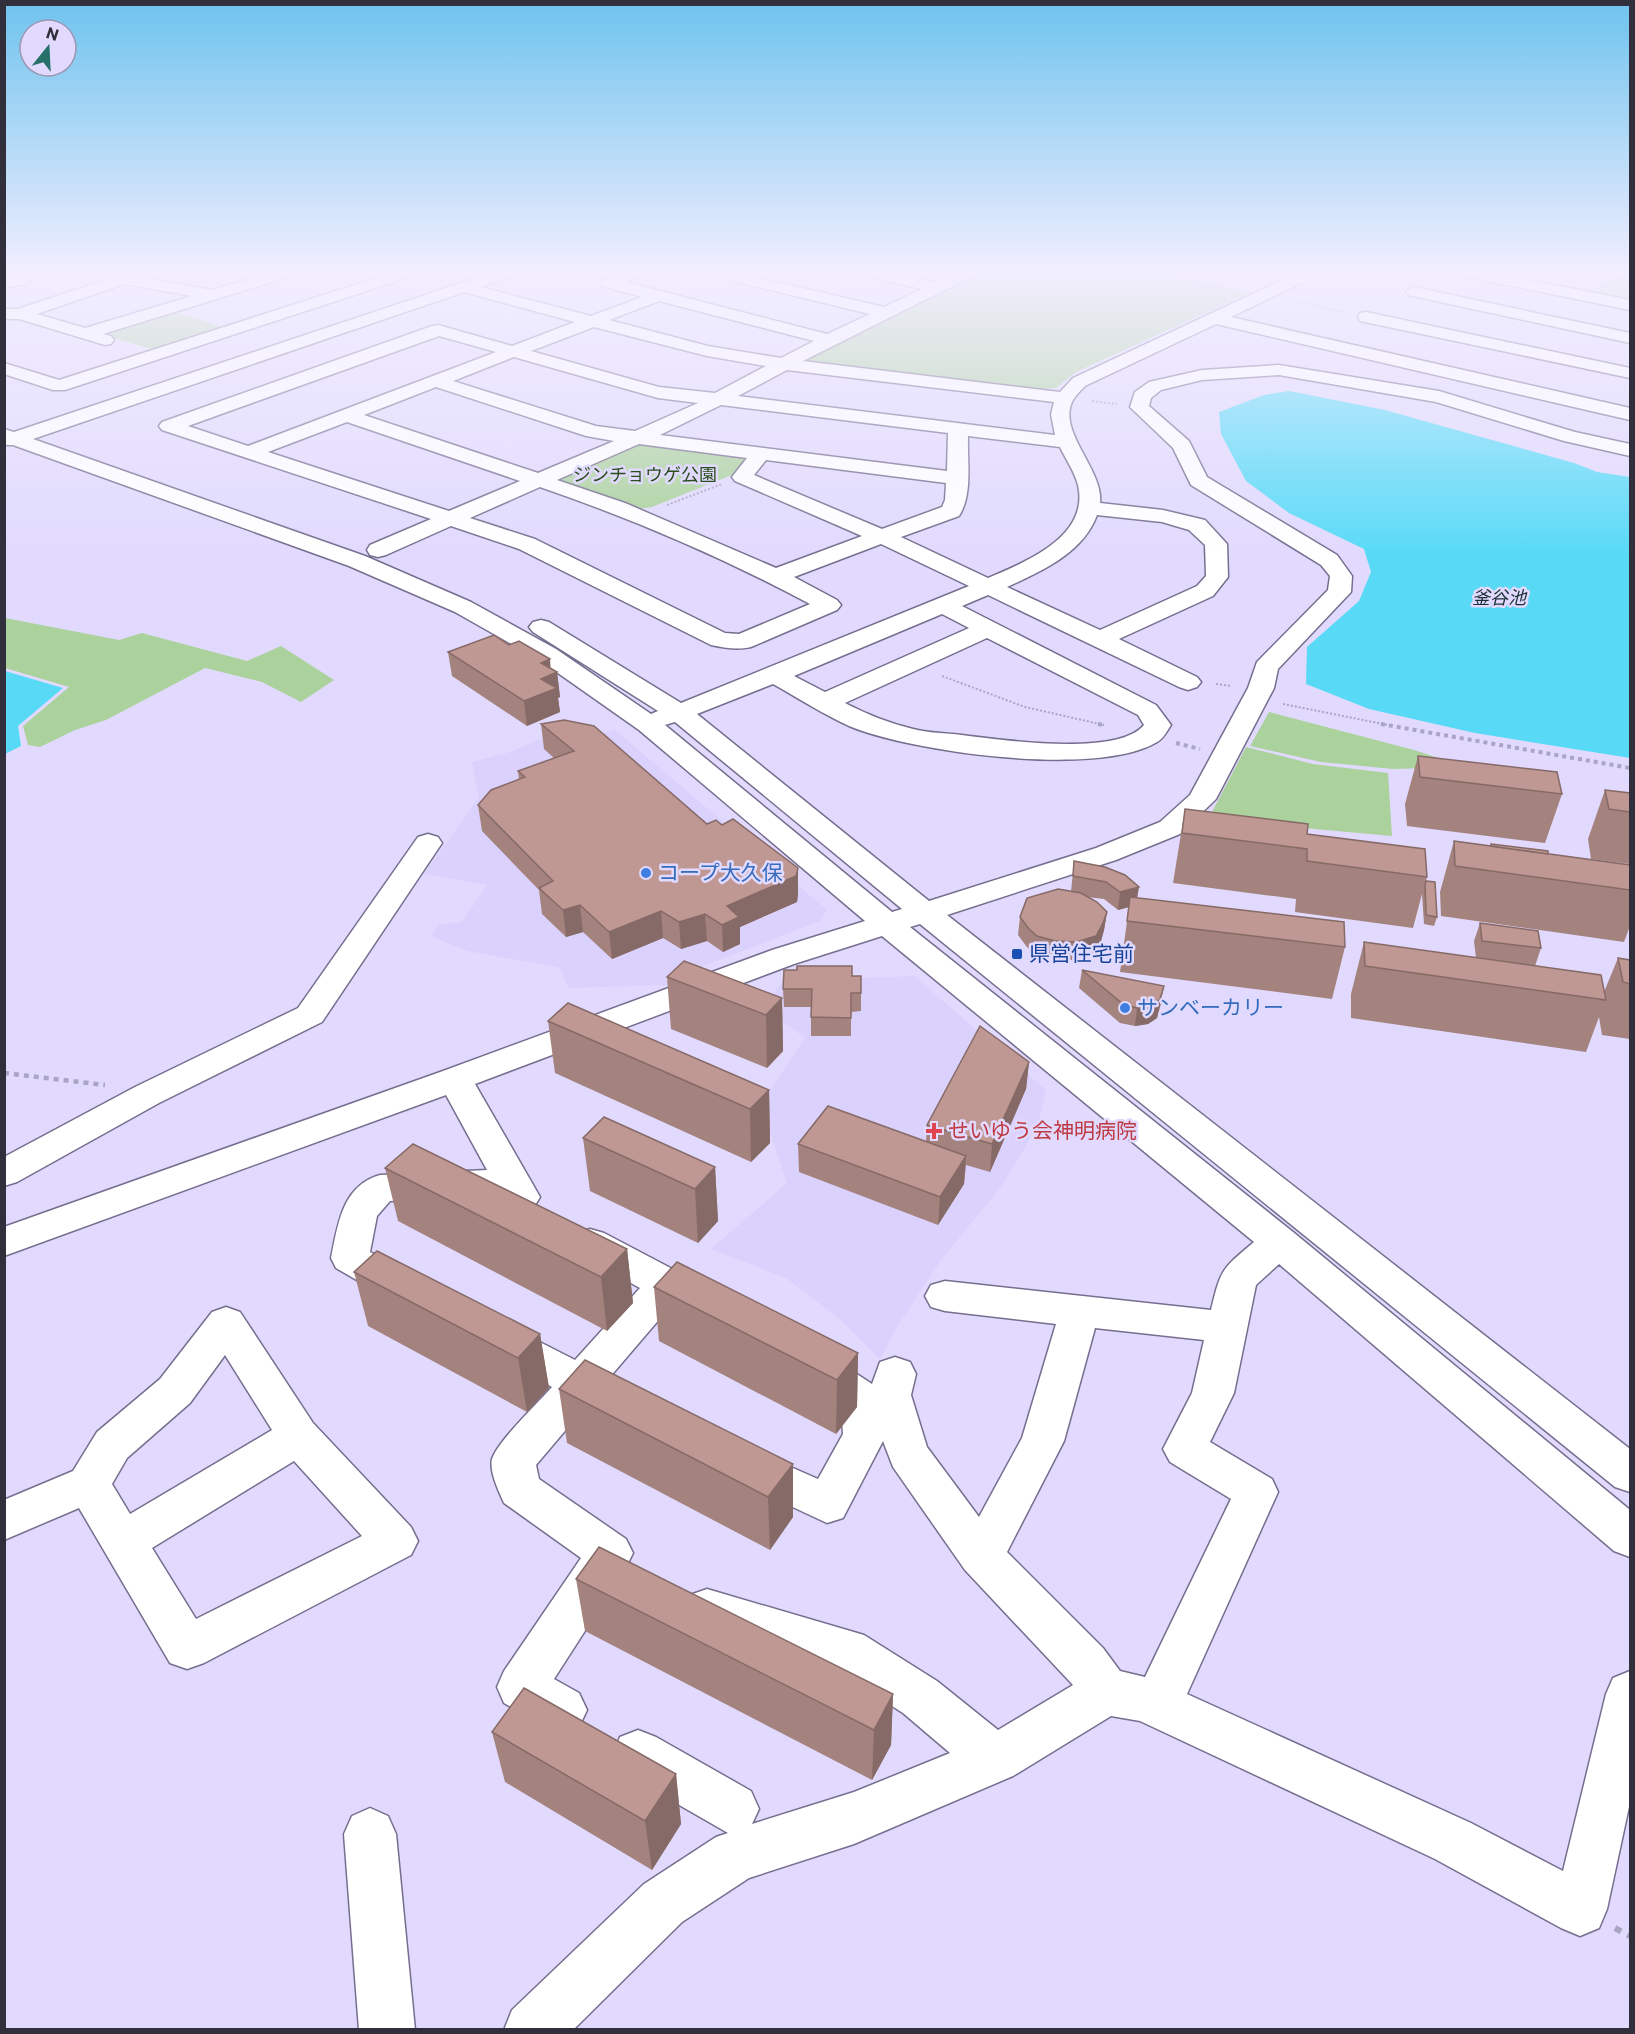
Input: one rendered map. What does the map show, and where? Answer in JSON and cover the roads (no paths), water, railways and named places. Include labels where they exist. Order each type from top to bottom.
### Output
[{"type":"street","points":[[4,368],[59,386],[119,366]]},
{"type":"street","points":[[189,366],[210,373]]},
{"type":"street","points":[[13,433],[231,366]]},
{"type":"street","points":[[337,366],[169,426],[527,544],[720,640],[742,642],[829,605],[775,576],[638,516],[540,479],[346,415]]},
{"type":"street","points":[[247,453],[474,366]]},
{"type":"street","points":[[570,366],[658,392],[1066,442]]},
{"type":"street","points":[[378,550],[638,437],[717,400],[779,366]]},
{"type":"street","points":[[799,366],[1065,398]]},
{"type":"street","points":[[663,718],[774,675],[987,586],[1023,570],[1065,545],[1080,529],[1090,507],[1090,488],[1066,442],[1060,408],[1065,398],[1079,382],[1110,366]]},
{"type":"street","points":[[1424,366],[1630,414]]},
{"type":"street","points":[[1597,366],[1630,373]]},
{"type":"street","points":[[4,1242],[455,1079],[783,957],[1106,854],[1170,828],[1202,799],[1258,693],[1266,667],[1339,592],[1341,576],[1329,560],[1198,481],[1182,445],[1139,407],[1142,396],[1155,386],[1202,375],[1279,370],[1439,397],[1572,437],[1630,450]]},
{"type":"street","points":[[435,381],[593,432],[955,478]]},
{"type":"street","points":[[775,576],[951,511],[956,500],[958,430]]},
{"type":"street","points":[[13,433],[378,550],[484,595],[567,641],[663,718],[923,911],[1630,1474]]},
{"type":"street","points":[[13,433],[357,561],[463,607],[663,718],[886,923],[1279,1242],[1630,1537]]},
{"type":"street","points":[[761,453],[742,477],[883,537],[1188,682]]},
{"type":"street","points":[[1090,507],[1174,519],[1197,525],[1216,544],[1217,577],[1205,591],[1100,639]]},
{"type":"street","points":[[774,675],[858,720],[911,737],[1017,750],[1077,752],[1124,747],[1149,736],[1158,725],[1148,710],[942,605]]},
{"type":"street","points":[[825,702],[914,664],[988,628]]},
{"type":"street","points":[[4,1173],[147,1095],[310,1015],[428,843]]},
{"type":"street","points":[[455,1079],[528,1210],[682,1298],[580,1383],[513,1461],[520,1490],[610,1553],[700,1608],[847,1651],[920,1697],[995,1759]]},
{"type":"street","points":[[434,1304],[350,1258],[359,1212],[380,1188],[435,1187],[512,1181]]},
{"type":"street","points":[[1157,1705],[1256,1492],[1185,1449],[1213,1393],[1238,1278],[1279,1242]]},
{"type":"street","points":[[945,1296],[1227,1327]]},
{"type":"street","points":[[981,1556],[1043,1441],[1080,1311]]},
{"type":"street","points":[[4,1521],[88,1484],[112,1445],[175,1391],[226,1323],[298,1436],[395,1541],[187,1647],[88,1484]]},
{"type":"street","points":[[476,1327],[644,1415]]},
{"type":"street","points":[[719,1452],[826,1504],[864,1435],[861,1398],[825,1374],[782,1353]]},
{"type":"street","points":[[895,1374],[890,1395],[908,1454],[981,1556],[1086,1664],[1107,1692]]},
{"type":"street","points":[[123,1542],[298,1436]]},
{"type":"street","points":[[610,1553],[521,1687],[733,1809]]},
{"type":"street","points":[[532,2030],[663,1903],[735,1856],[854,1818],[995,1759],[1107,1692],[1138,1697],[1157,1705],[1453,1841],[1580,1909],[1630,1694]]},
{"type":"street","points":[[370,1834],[387,2030]]},
{"type":"water","name":"釜谷池","points":[[1289,391],[1385,410],[1574,463],[1597,472],[1630,477],[1630,758],[1475,733],[1369,709],[1306,684],[1307,647],[1359,601],[1371,572],[1364,549],[1289,513],[1246,481],[1221,434],[1219,412],[1264,395]]},
{"type":"water","points":[[5,671],[63,688],[18,726],[21,746],[5,754]]},
{"type":"place","name":"コープ大久保","points":[[646,873]]},
{"type":"place","name":"県営住宅前","points":[[1017,954]]},
{"type":"place","name":"サンベーカリー","points":[[1125,1008]]},
{"type":"place","name":"せいゆう会神明病院","points":[[934,1131]]},
{"type":"park label","name":"ジンチョウゲ公園","points":[[645,475]]}]
